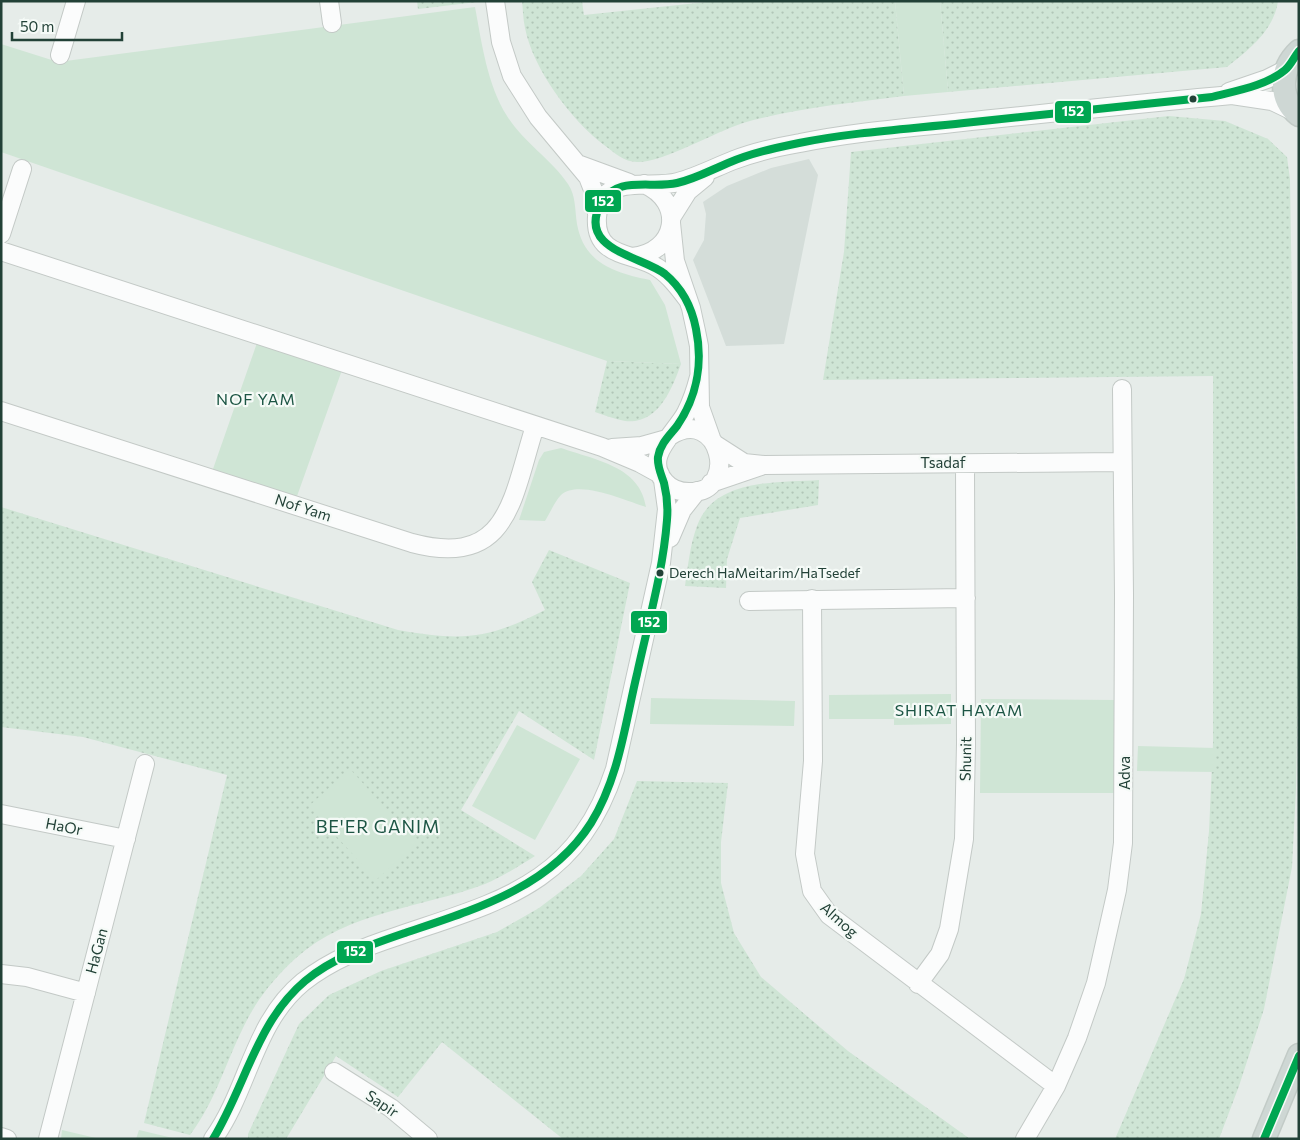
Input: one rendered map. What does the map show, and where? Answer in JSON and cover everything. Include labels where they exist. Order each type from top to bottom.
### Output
[{"type":"main road","points":[[1296,113],[1286,98],[1283,84],[1285,70],[1299,51]]},
{"type":"main road","points":[[1264,1139],[1299,1055]]},
{"type":"street","points":[[60,55],[76,1]]},
{"type":"street","points":[[330,1],[332,23]]},
{"type":"street","points":[[495,1],[501,42],[512,76],[522,95],[546,128],[588,177],[595,194],[598,228],[602,239],[610,248],[620,254],[658,267],[669,276],[688,300]]},
{"type":"street","points":[[1212,97],[1267,79],[1285,70]]},
{"type":"street","points":[[597,215],[607,195],[616,188],[637,183],[665,186],[764,150],[849,135],[1232,96],[1272,101],[1296,113]]},
{"type":"street","points":[[631,257],[643,256],[657,249],[668,236],[671,220],[688,191],[724,164]]},
{"type":"street","points":[[580,166],[637,183],[659,192],[668,203],[675,261],[688,300],[699,346],[700,407],[720,464],[718,474],[682,510],[661,563]]},
{"type":"street","points":[[1,234],[22,169]]},
{"type":"street","points":[[1,250],[602,448],[640,463],[661,477],[672,488],[681,492],[704,487]]},
{"type":"street","points":[[214,1139],[230,1113],[262,1034],[275,1012],[302,983],[330,964],[368,946],[474,911],[505,898],[544,874],[578,842],[598,811],[615,769],[661,563],[667,509],[658,456],[668,437],[685,414],[699,377]]},
{"type":"street","name":"Adva","points":[[1025,1139],[1056,1086],[1077,1038],[1096,983],[1117,890],[1123,843],[1125,693],[1122,389]]},
{"type":"street","name":"Nof Yam","points":[[1,411],[412,543],[448,550],[463,549],[478,543],[497,529],[509,508],[535,426]]},
{"type":"street","points":[[602,448],[628,448],[654,444],[684,430],[694,430],[713,442]]},
{"type":"street","name":"Tsadaf","points":[[713,442],[744,463],[764,465],[1122,462]]},
{"type":"street","name":"Shunit","points":[[918,984],[940,954],[949,929],[964,839],[966,744],[965,463]]},
{"type":"street","name":"Tsadaf","points":[[704,487],[764,465]]},
{"type":"street","points":[[749,601],[966,598]]},
{"type":"street","name":"Almog","points":[[812,599],[813,761],[805,854],[812,891],[829,915],[918,984],[1056,1086]]},
{"type":"street","name":"HaGan","points":[[48,1139],[145,764]]},
{"type":"street","name":"HaOr","points":[[1,814],[126,840]]},
{"type":"street","points":[[1,974],[27,977],[86,993]]},
{"type":"street","name":"Sapir","points":[[334,1072],[391,1108],[428,1139]]},
{"type":"street","points":[[230,1113],[230,1139]]},
{"type":"street","points":[[1,1137],[7,1139]]},
{"type":"shaded area","points":[[809,159],[818,175],[784,344],[726,346],[693,260],[704,240],[706,214],[703,202],[727,186],[771,168]]},
{"type":"green space","points":[[417,1],[477,1],[477,2],[418,9]]},
{"type":"green space","points":[[522,1],[582,1],[584,15],[716,1],[895,1],[904,96],[783,113],[731,127],[660,158],[632,162],[620,156],[591,134],[555,92],[529,44],[524,25]]},
{"type":"green space","points":[[895,1],[940,1],[948,92],[904,96]]},
{"type":"green space","points":[[940,1],[1278,1],[1276,12],[1266,31],[1251,47],[1227,67],[948,92]]},
{"type":"green space","points":[[475,7],[490,77],[500,104],[521,134],[554,166],[571,188],[577,224],[587,249],[603,264],[614,270],[650,280],[665,305],[681,364],[607,361],[1,152],[1,44],[58,62]]},
{"type":"green space","points":[[1169,116],[1225,121],[1268,139],[1287,157],[1290,179],[1298,667],[1296,789],[1292,867],[1264,1009],[1239,1086],[1219,1139],[1115,1139],[1184,979],[1201,914],[1209,831],[1213,743],[1213,376],[823,380],[844,252],[851,152]]},
{"type":"green space","points":[[258,340],[342,370],[296,499],[213,469]]},
{"type":"green space","points":[[607,361],[681,364],[668,394],[655,411],[637,421],[625,421],[595,412]]},
{"type":"green space","points":[[561,448],[601,461],[625,473],[635,482],[642,493],[646,507],[615,496],[579,489],[561,495],[545,521],[519,520],[539,460],[544,452]]},
{"type":"green space","points":[[819,480],[818,505],[740,518],[727,559],[726,588],[685,586],[691,548],[697,526],[705,510],[717,499],[732,491],[749,486]]},
{"type":"green space","points":[[1,507],[398,630],[420,634],[457,636],[490,632],[525,620],[545,610],[532,582],[549,550],[630,583],[594,760],[519,711],[461,810],[535,856],[485,884],[362,920],[316,942],[296,958],[268,987],[251,1012],[207,1108],[190,1135],[144,1123],[227,775],[83,737],[1,727]]},
{"type":"green space","points":[[951,694],[951,724],[894,725],[894,719],[829,719],[829,695]]},
{"type":"green space","points":[[651,698],[795,701],[794,726],[650,724]]},
{"type":"green space","points":[[981,699],[1117,700],[1116,793],[980,793]]},
{"type":"green space","points":[[517,725],[580,759],[535,840],[472,806]]},
{"type":"green space","points":[[1138,746],[1215,748],[1215,772],[1137,771]]},
{"type":"green space","points":[[350,769],[417,843],[376,880],[309,806]]},
{"type":"green space","points":[[637,781],[728,783],[721,842],[721,883],[734,933],[761,977],[848,1051],[970,1139],[563,1139],[442,1042],[398,1097],[336,1056],[286,1139],[248,1139],[248,1134],[299,1024],[329,995],[381,971],[497,932],[539,908],[581,876],[614,839]]},
{"type":"green space","points":[[62,1130],[100,1139],[61,1139]]},
{"type":"green space","points":[[139,1130],[177,1139],[136,1139]]},
{"type":"transit line","name":"152","points":[[213,1139],[263,1035],[275,1015],[305,981],[328,965],[353,952],[483,905],[508,894],[532,880],[554,864],[574,845],[601,806],[615,769],[625,731],[662,559],[667,520],[667,497],[659,467],[659,452],[668,436],[684,415],[694,392],[699,354],[692,314],[676,286],[665,274],[615,249],[604,241],[597,231],[596,219],[601,203],[608,194],[625,186],[677,183],[697,177],[737,159],[820,139],[1212,97],[1250,87],[1277,76],[1287,68],[1299,51]]},
{"type":"transit line","name":"152","points":[[1264,1139],[1299,1056]]},
{"type":"place","name":"Derech HaMeitarim/HaTsedef","points":[[660,573]]},
{"type":"district","name":"NOF YAM","points":[[256,399]]},
{"type":"district","name":"SHIRAT HAYAM","points":[[959,710]]},
{"type":"district","name":"BE'ER GANIM","points":[[378,827]]}]
